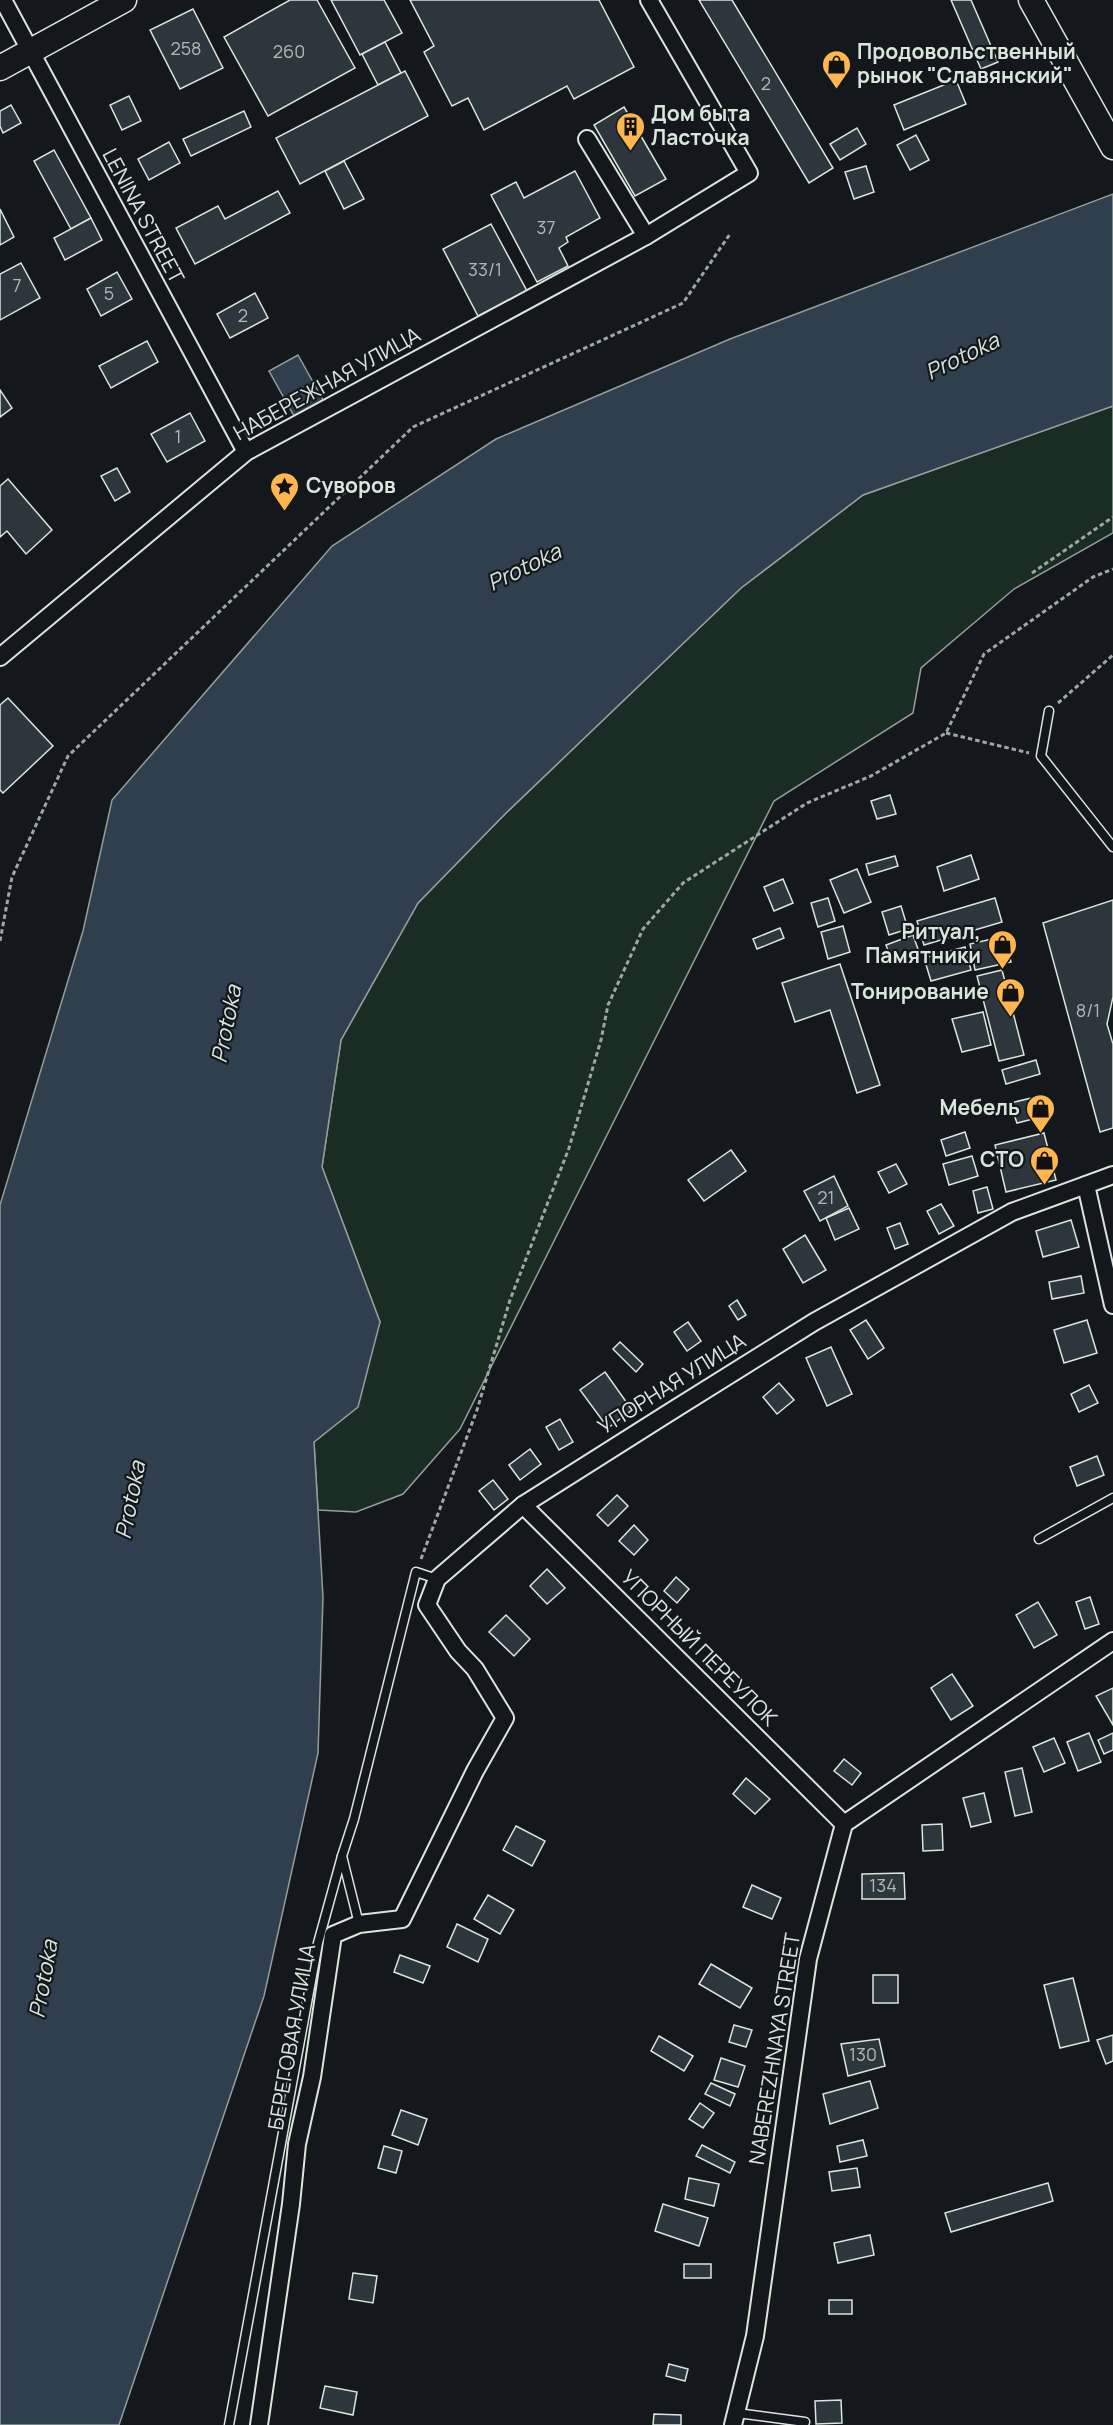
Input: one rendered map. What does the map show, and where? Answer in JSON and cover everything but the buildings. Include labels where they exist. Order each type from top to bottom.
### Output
[{"type":"main road","points":[[0,68],[124,0]]},
{"type":"main road","points":[[1031,0],[1113,147]]},
{"type":"street","name":"LENINA STREET","points":[[3,0],[246,452]]},
{"type":"street","name":"НАБЕРЕЖНАЯ УЛИЦА","points":[[0,657],[246,452],[646,236],[749,173],[649,0]]},
{"type":"street","points":[[587,140],[646,236]]},
{"type":"street","name":"УПОРНАЯ УЛИЦА","points":[[436,1579],[523,1505],[814,1322],[1012,1212],[1113,1174]]},
{"type":"street","points":[[1086,1185],[1113,1305]]},
{"type":"street","name":"УПОРНЫЙ ПЕРЕУЛОК","points":[[523,1505],[844,1824]]},
{"type":"street","name":"БЕРЕГОВАЯ УЛИЦА","points":[[259,2425],[291,2204],[297,2144],[312,2077],[333,1935],[358,1924],[402,1919],[505,1718],[475,1669],[458,1651],[427,1605],[436,1579]]},
{"type":"street","points":[[844,1824],[1113,1641]]},
{"type":"street","name":"NABEREZHNAYA STREET","points":[[735,2419],[756,2336],[808,1959],[844,1824]]},
{"type":"lane","points":[[1049,711],[1041,756],[1113,847]]},
{"type":"lane","points":[[1039,1539],[1113,1498]]},
{"type":"lane","points":[[229,2425],[318,1943],[354,1819],[416,1572],[436,1579]]},
{"type":"lane","points":[[342,1856],[358,1924]]},
{"type":"lane","points":[[735,2419],[805,2422]]},
{"type":"path","points":[[0,940],[12,877],[68,756],[413,427],[683,303],[730,234]]},
{"type":"path","points":[[1032,573],[1113,517]]},
{"type":"path","points":[[416,1572],[477,1410],[510,1300],[569,1148],[601,1040],[608,1005],[643,929],[683,883],[807,803],[871,776],[946,733],[984,654],[1093,577],[1113,569]]},
{"type":"path","points":[[1049,711],[1113,655]]},
{"type":"path","points":[[946,733],[1041,756]]},
{"type":"green space","points":[[1113,406],[1113,533],[1014,589],[921,668],[913,713],[774,801],[460,1429],[403,1494],[356,1512],[318,1510],[314,1442],[346,1416],[380,1322],[322,1167],[341,1040],[418,903],[505,814],[741,588],[863,495]]},
{"type":"water","name":"Protoka","points":[[1113,194],[1113,406],[863,495],[741,588],[505,814],[418,903],[341,1040],[322,1167],[380,1322],[358,1407],[314,1442],[323,1597],[318,1753],[264,1996],[119,2425],[0,2425],[0,1205],[83,931],[112,800],[332,546],[496,439],[730,339]]},
{"type":"water","points":[[298,355],[323,400],[294,416],[269,371]]},
{"type":"place","name":"Продовольственный рынок \"Славянский\"","points":[[836,90]]},
{"type":"place","name":"Дом быта Ласточка","points":[[630,152]]},
{"type":"place","name":"Суворов","points":[[285,512]]},
{"type":"place","name":"Ритуал, Памятники","points":[[1002,970]]},
{"type":"place","name":"Тонирование","points":[[1010,1018]]},
{"type":"place","name":"Мебель","points":[[1041,1134]]},
{"type":"place","name":"СТО","points":[[1045,1186]]}]
